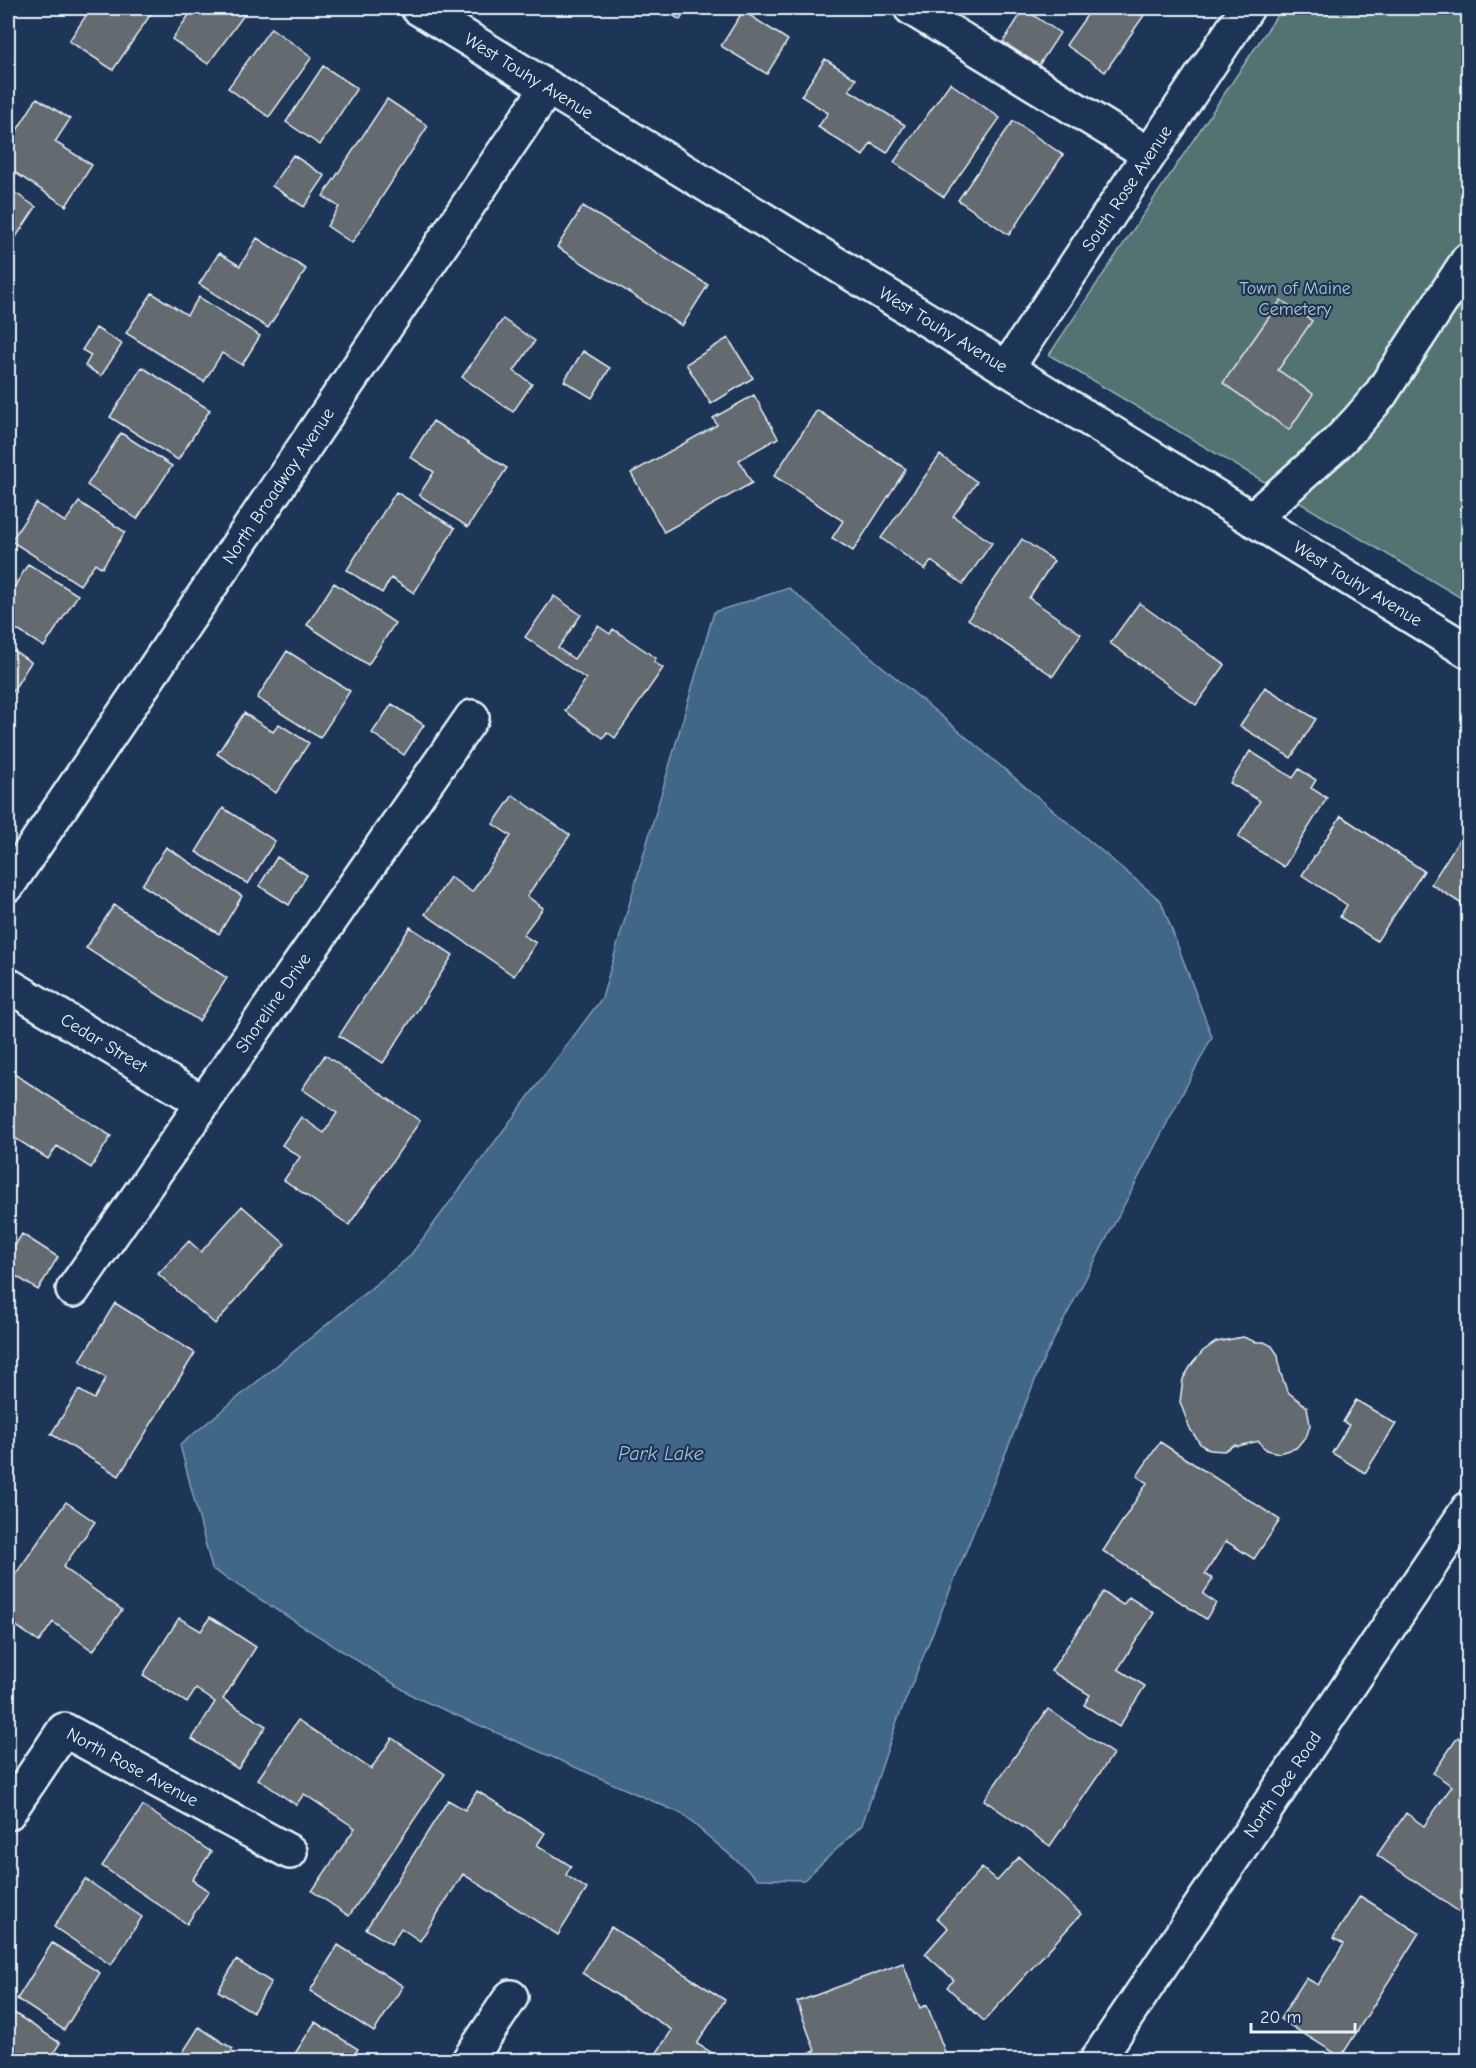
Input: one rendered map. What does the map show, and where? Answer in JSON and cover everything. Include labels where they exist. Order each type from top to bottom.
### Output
[{"type":"street","name":"West Touhy Avenue","points":[[418,8],[1468,651]]},
{"type":"street","points":[[911,8],[1149,154]]},
{"type":"street","name":"South Rose Avenue","points":[[1007,368],[1247,8]]},
{"type":"street","name":"North Broadway Avenue","points":[[8,885],[548,87]]},
{"type":"street","points":[[1252,519],[1333,447],[1380,395],[1468,260]]},
{"type":"street","name":"Shoreline Drive","points":[[73,1290],[472,717]]},
{"type":"street","name":"Cedar Street","points":[[8,985],[202,1102]]},
{"type":"street","name":"North Dee Road","points":[[1097,2061],[1468,1509]]},
{"type":"street","name":"North Rose Avenue","points":[[8,1813],[64,1730],[290,1852]]},
{"type":"street","points":[[469,2061],[511,1997]]},
{"type":"green space","name":"Town of Maine Cemetery","points":[[1282,8],[1468,8],[1468,602],[1049,355]]},
{"type":"water","name":"Park Lake","points":[[789,588],[1161,901],[1212,1037],[1044,1358],[897,1721],[862,1825],[804,1880],[758,1879],[682,1814],[415,1697],[212,1569],[180,1445],[409,1257],[602,998],[714,612]]},
{"type":"building","points":[[91,8],[155,8],[113,70],[69,41]]},
{"type":"building","points":[[194,8],[233,8],[244,15],[208,64],[172,39]]},
{"type":"building","points":[[661,8],[688,8],[680,20]]},
{"type":"building","points":[[1092,8],[1149,8],[1105,72],[1066,45]]},
{"type":"building","points":[[1024,9],[1060,33],[1039,65],[1003,42]]},
{"type":"building","points":[[743,11],[788,40],[767,74],[721,46]]},
{"type":"building","points":[[271,28],[312,57],[269,117],[228,88]]},
{"type":"building","points":[[825,59],[856,79],[849,90],[905,125],[887,153],[871,143],[863,156],[818,127],[828,113],[801,96]]},
{"type":"building","points":[[323,66],[357,88],[320,145],[286,122]]},
{"type":"building","points":[[950,83],[1000,118],[944,197],[894,162]]},
{"type":"building","points":[[37,98],[70,119],[55,142],[92,165],[66,206],[8,168],[8,145]]},
{"type":"building","points":[[387,99],[428,126],[352,243],[327,226],[339,207],[323,196]]},
{"type":"building","points":[[1013,121],[1063,155],[1009,235],[958,200]]},
{"type":"building","points":[[293,155],[325,176],[304,207],[272,186]]},
{"type":"building","points":[[8,188],[36,207],[8,249]]},
{"type":"building","points":[[583,206],[708,285],[682,326],[557,247]]},
{"type":"building","points":[[257,238],[306,269],[268,328],[199,284],[219,253],[240,266]]},
{"type":"building","points":[[152,293],[187,315],[199,297],[260,336],[242,365],[222,353],[204,382],[126,333]]},
{"type":"building","points":[[1281,300],[1312,321],[1278,370],[1313,394],[1289,430],[1223,383]]},
{"type":"building","points":[[503,319],[535,341],[514,371],[532,384],[513,412],[462,377]]},
{"type":"building","points":[[96,328],[122,344],[101,376],[85,366],[91,355],[82,350]]},
{"type":"building","points":[[728,338],[753,378],[711,404],[686,364]]},
{"type":"building","points":[[583,351],[610,368],[592,398],[564,381]]},
{"type":"building","points":[[142,367],[210,410],[178,460],[110,417]]},
{"type":"building","points":[[754,395],[778,438],[739,460],[752,483],[664,532],[631,473],[717,425],[713,418]]},
{"type":"building","points":[[817,410],[906,469],[853,551],[832,538],[843,521],[774,476]]},
{"type":"building","points":[[433,421],[507,468],[468,527],[419,495],[434,472],[410,457]]},
{"type":"building","points":[[121,433],[172,466],[137,519],[87,485]]},
{"type":"building","points":[[940,455],[977,482],[953,516],[992,543],[963,584],[931,561],[925,570],[881,538]]},
{"type":"building","points":[[396,492],[455,528],[414,593],[391,578],[382,593],[347,570]]},
{"type":"building","points":[[79,502],[125,532],[102,568],[95,563],[80,585],[11,541],[36,503],[65,522]]},
{"type":"building","points":[[1022,539],[1054,561],[1029,598],[1081,634],[1053,676],[968,619]]},
{"type":"building","points":[[28,564],[78,595],[44,647],[8,624],[8,597]]},
{"type":"building","points":[[334,583],[395,623],[368,665],[307,625]]},
{"type":"building","points":[[554,596],[581,615],[558,648],[574,659],[598,626],[610,634],[613,629],[656,658],[654,662],[663,668],[615,738],[607,732],[603,738],[565,711],[586,679],[525,637]]},
{"type":"building","points":[[1139,603],[1225,665],[1196,705],[1110,643]]},
{"type":"building","points":[[8,647],[31,662],[8,699]]},
{"type":"building","points":[[287,651],[350,691],[320,738],[257,698]]},
{"type":"building","points":[[1265,687],[1316,719],[1291,758],[1240,726]]},
{"type":"building","points":[[392,704],[424,725],[404,755],[372,733]]},
{"type":"building","points":[[244,713],[273,732],[279,724],[309,743],[276,793],[217,754]]},
{"type":"building","points":[[1250,751],[1293,778],[1299,769],[1316,780],[1311,788],[1327,798],[1284,867],[1238,837],[1260,801],[1230,783]]},
{"type":"building","points":[[513,795],[570,835],[527,896],[543,908],[523,935],[536,943],[514,976],[425,914],[450,877],[472,892],[511,836],[493,824]]},
{"type":"building","points":[[223,808],[275,841],[248,884],[196,852]]},
{"type":"building","points":[[1341,816],[1424,871],[1377,941],[1340,917],[1347,905],[1302,875]]},
{"type":"building","points":[[1468,826],[1468,908],[1431,884]]},
{"type":"building","points":[[166,847],[242,896],[219,934],[142,885]]},
{"type":"building","points":[[277,857],[307,875],[289,905],[259,886]]},
{"type":"building","points":[[114,905],[227,978],[199,1021],[86,948]]},
{"type":"building","points":[[410,927],[453,955],[383,1063],[339,1036]]},
{"type":"building","points":[[325,1055],[420,1121],[349,1225],[284,1180],[300,1157],[282,1145],[301,1117],[324,1133],[337,1113],[302,1089]]},
{"type":"building","points":[[8,1070],[111,1136],[91,1168],[57,1146],[48,1159],[15,1138],[11,1143],[8,1140]]},
{"type":"building","points":[[242,1206],[285,1244],[215,1324],[158,1274],[189,1241],[201,1252]]},
{"type":"building","points":[[22,1234],[58,1257],[38,1290],[8,1271],[8,1257]]},
{"type":"building","points":[[115,1303],[195,1353],[119,1476],[51,1434],[79,1390],[94,1399],[106,1378],[80,1361]]},
{"type":"building","points":[[1243,1337],[1272,1346],[1278,1355],[1280,1371],[1286,1388],[1307,1407],[1310,1425],[1307,1435],[1296,1448],[1279,1453],[1267,1450],[1259,1441],[1234,1445],[1224,1451],[1210,1450],[1201,1445],[1190,1429],[1180,1402],[1183,1379],[1203,1351],[1216,1342]]},
{"type":"building","points":[[1356,1400],[1396,1424],[1365,1473],[1332,1453],[1349,1425],[1343,1422]]},
{"type":"building","points":[[1160,1442],[1280,1520],[1254,1559],[1226,1541],[1205,1574],[1213,1579],[1203,1594],[1216,1603],[1206,1619],[1103,1551],[1147,1483],[1137,1476]]},
{"type":"building","points":[[66,1502],[95,1522],[63,1567],[122,1610],[93,1651],[53,1622],[39,1642],[8,1620],[8,1585]]},
{"type":"building","points":[[1103,1592],[1123,1605],[1129,1597],[1154,1613],[1118,1669],[1145,1686],[1119,1727],[1084,1705],[1090,1695],[1051,1671]]},
{"type":"building","points":[[210,1617],[256,1647],[223,1699],[266,1726],[238,1769],[192,1739],[215,1702],[196,1689],[187,1703],[143,1675],[179,1618],[201,1631]]},
{"type":"building","points":[[1048,1709],[1113,1754],[1050,1846],[984,1800]]},
{"type":"building","points":[[298,1720],[371,1769],[392,1738],[445,1774],[349,1916],[312,1891],[355,1828],[304,1794],[296,1805],[258,1779]]},
{"type":"building","points":[[1458,1737],[1468,1744],[1468,1911],[1465,1916],[1377,1855],[1406,1813],[1424,1826],[1452,1786],[1433,1773]]},
{"type":"building","points":[[477,1791],[545,1833],[537,1845],[571,1866],[566,1875],[587,1889],[558,1935],[463,1874],[420,1941],[401,1928],[391,1944],[366,1929],[448,1800],[465,1810]]},
{"type":"building","points":[[143,1806],[211,1852],[192,1880],[209,1891],[187,1924],[102,1866]]},
{"type":"building","points":[[1019,1857],[1081,1914],[984,2021],[947,1987],[954,1980],[925,1954],[948,1928],[937,1918],[982,1868],[997,1881]]},
{"type":"building","points":[[85,1879],[142,1917],[111,1965],[54,1927]]},
{"type":"building","points":[[1360,1896],[1419,1933],[1341,2057],[1280,2019],[1306,1978],[1318,1985],[1344,1944],[1333,1938]]},
{"type":"building","points":[[611,1927],[725,2000],[697,2044],[719,2057],[717,2060],[652,2060],[672,2030],[582,1973]]},
{"type":"building","points":[[52,1943],[100,1973],[64,2030],[17,1999]]},
{"type":"building","points":[[338,1945],[403,1986],[374,2032],[310,1991]]},
{"type":"building","points":[[236,1960],[271,1982],[253,2012],[218,1991]]},
{"type":"building","points":[[903,1963],[920,2008],[927,2005],[948,2060],[789,2060],[815,2051],[797,2002]]},
{"type":"building","points":[[8,2009],[60,2043],[49,2060],[8,2060]]},
{"type":"building","points":[[315,2022],[358,2049],[351,2060],[291,2060]]},
{"type":"building","points":[[199,2027],[233,2049],[226,2060],[178,2060]]}]
